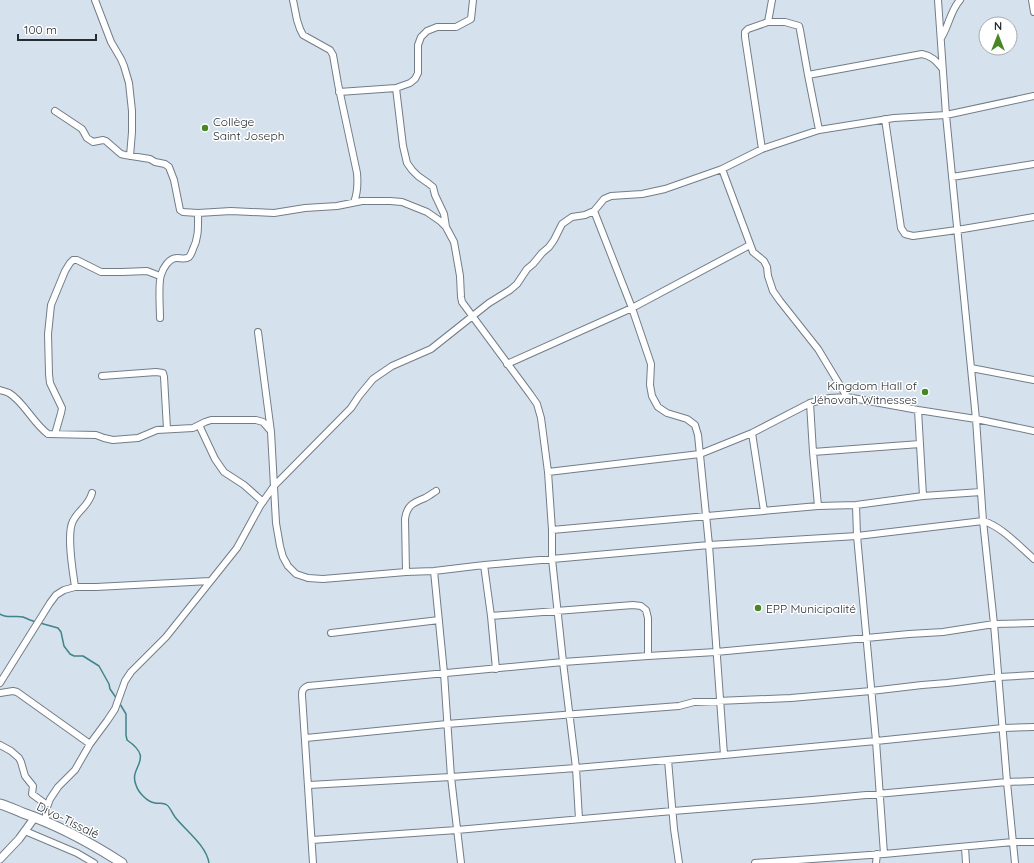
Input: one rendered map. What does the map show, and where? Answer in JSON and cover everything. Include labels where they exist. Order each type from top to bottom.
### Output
[{"type":"main road","name":"Divo-Tissalé","points":[[0,804],[46,822],[91,844],[122,863]]},
{"type":"street","points":[[95,0],[111,42],[124,66],[129,83],[132,111],[130,156]]},
{"type":"street","points":[[293,0],[297,20],[303,35],[330,50],[333,55],[356,173],[358,187],[354,202]]},
{"type":"street","points":[[339,92],[396,88],[410,83],[415,79],[418,73],[418,46],[421,37],[427,31],[437,27],[456,27],[471,19],[473,0]]},
{"type":"street","points":[[768,22],[772,0]]},
{"type":"street","points":[[938,0],[946,114],[976,419],[983,521],[999,677],[1015,863]]},
{"type":"street","points":[[941,38],[954,9],[960,0]]},
{"type":"street","points":[[1032,0],[1034,12]]},
{"type":"street","points":[[762,149],[745,32],[748,29],[768,22],[785,22],[798,26],[800,30],[819,130]]},
{"type":"street","points":[[808,75],[922,54],[928,55],[935,59],[942,68]]},
{"type":"street","points":[[396,88],[403,146],[407,163],[418,176],[433,187],[444,214],[446,227]]},
{"type":"street","points":[[46,822],[47,805],[54,792],[75,770],[90,744],[115,709],[125,681],[131,672],[166,637],[237,548],[263,502],[274,486],[351,408],[373,379],[392,366],[431,349],[489,303],[517,284],[527,269],[549,247],[562,224],[572,217],[594,211],[604,199],[611,196],[653,192],[665,189],[722,169],[762,149],[819,130],[885,119],[946,114],[1034,96]]},
{"type":"street","points":[[55,111],[82,129],[87,138],[93,142],[103,140],[121,154],[150,159],[155,162],[165,164],[169,167],[174,180],[180,210],[183,212],[198,213],[231,211],[274,213],[305,208],[337,206],[354,202],[390,201],[402,202],[427,212],[446,227],[454,242],[460,276],[462,302],[537,404],[541,418],[548,472],[552,530],[552,559],[576,768],[579,819]]},
{"type":"street","points":[[885,119],[901,228],[905,234],[913,236],[1034,217]]},
{"type":"street","points":[[952,178],[1034,164]]},
{"type":"street","points":[[722,169],[750,245],[753,252],[764,261],[773,291],[818,350],[847,397]]},
{"type":"street","points":[[594,211],[632,308],[651,364],[650,385],[652,396],[658,407],[667,413],[687,419],[695,425],[698,435],[707,516],[724,756]]},
{"type":"street","points":[[160,318],[160,276],[169,261],[177,258],[185,259],[190,256],[198,237],[198,213]]},
{"type":"street","points":[[507,364],[632,308],[750,245]]},
{"type":"street","points":[[55,434],[62,408],[50,383],[49,325],[51,305],[65,271],[70,263],[73,260],[78,260],[101,272],[147,271],[160,276]]},
{"type":"street","points":[[258,332],[271,432],[276,523],[283,557],[288,566],[296,574],[308,578],[323,579],[434,571],[484,565],[709,545],[857,536],[983,521],[1000,529],[1034,559]]},
{"type":"street","points":[[971,368],[1034,380]]},
{"type":"street","points":[[102,376],[156,372],[163,373],[167,429]]},
{"type":"street","points":[[0,390],[9,393],[18,400],[48,434],[96,435],[113,440],[138,438],[157,430],[193,428],[211,420],[256,420],[263,422],[271,432]]},
{"type":"street","points":[[548,472],[700,454],[752,433],[810,403],[830,398],[847,397],[976,419],[1034,431]]},
{"type":"street","points":[[810,403],[818,506]]},
{"type":"street","points":[[918,410],[923,496]]},
{"type":"street","points":[[199,425],[215,459],[224,472],[244,484],[263,502]]},
{"type":"street","points":[[752,433],[764,511]]},
{"type":"street","points":[[813,452],[920,444]]},
{"type":"street","points":[[406,572],[406,512],[413,503],[436,491]]},
{"type":"street","points":[[552,530],[818,506],[856,505],[923,496],[981,492]]},
{"type":"street","points":[[75,587],[70,531],[77,514],[90,501],[92,493]]},
{"type":"street","points":[[856,505],[857,536],[876,741],[879,794],[881,854],[876,863]]},
{"type":"street","points":[[484,565],[496,669]]},
{"type":"street","points":[[434,571],[440,620],[451,777],[461,863]]},
{"type":"street","points":[[0,682],[56,594],[64,590],[75,587],[210,581]]},
{"type":"street","points":[[491,616],[633,605],[641,606],[646,610],[648,618],[648,656]]},
{"type":"street","points":[[331,633],[440,620]]},
{"type":"street","points":[[313,863],[302,694],[305,687],[311,685],[563,662],[716,652],[943,632],[994,624],[1034,623]]},
{"type":"street","points":[[306,738],[447,724],[679,706],[694,702],[791,698],[999,677],[1034,675]]},
{"type":"street","points":[[0,693],[16,692],[90,744]]},
{"type":"street","points":[[309,785],[576,768],[724,756],[1003,728],[1034,727]]},
{"type":"street","points":[[0,745],[12,751],[19,758],[25,776],[33,786],[32,794],[47,805]]},
{"type":"street","points":[[668,760],[679,863]]},
{"type":"street","points":[[312,840],[457,830],[673,810],[1034,781]]},
{"type":"street","points":[[0,859],[10,850],[35,817]]},
{"type":"street","points":[[25,831],[77,853],[94,863]]},
{"type":"street","points":[[755,863],[881,854],[1013,842],[1034,842]]},
{"type":"street","points":[[84,857],[91,844]]},
{"type":"street","points":[[965,847],[966,863]]},
{"type":"waterway","points":[[0,614],[5,616],[23,617],[36,622]]},
{"type":"waterway","points":[[40,623],[58,628],[61,632],[64,646],[70,654],[74,656],[83,656],[99,666],[109,684],[110,689],[117,699]]},
{"type":"waterway","points":[[120,704],[126,714],[127,740],[140,753],[139,763],[135,773],[137,788],[149,801],[168,806],[175,817],[200,844],[209,863]]},
{"type":"place","name":"Collège Saint Joseph","points":[[205,128]]},
{"type":"place","name":"Kingdom Hall of Jéhovah Witnesses","points":[[925,392]]},
{"type":"place","name":"EPP Municipalité","points":[[758,608]]}]
